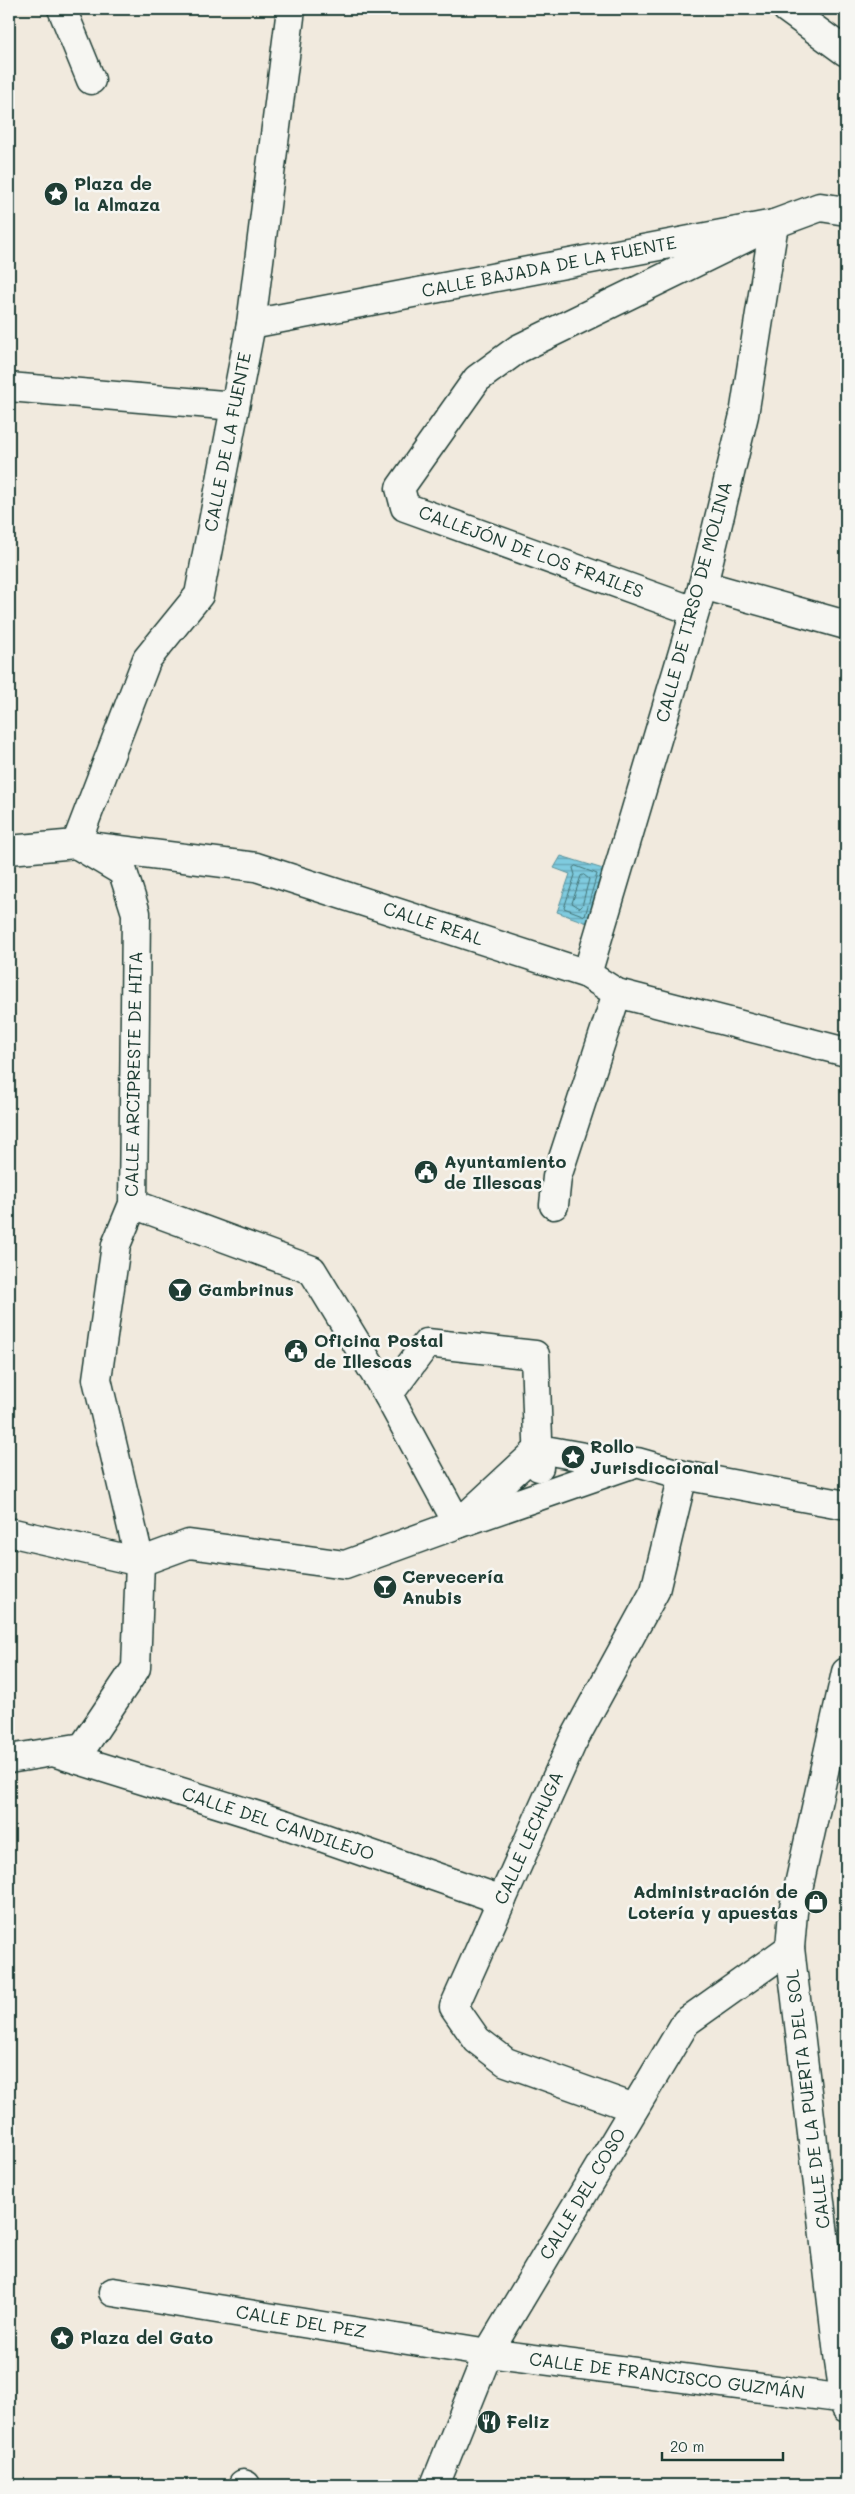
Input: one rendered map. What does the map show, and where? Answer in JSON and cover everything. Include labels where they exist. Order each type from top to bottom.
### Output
[{"type":"street","points":[[62,9],[91,80]]},
{"type":"street","name":"CALLE DE LA FUENTE","points":[[76,844],[147,659],[199,595],[250,324],[291,9]]},
{"type":"street","points":[[787,9],[846,52]]},
{"type":"street","name":"CALLE BAJADA DE LA FUENTE","points":[[250,324],[774,224],[820,207],[846,212]]},
{"type":"street","name":"CALLE DE TIRSO DE MOLINA","points":[[588,974],[703,585],[744,415],[774,224]]},
{"type":"street","name":"CALLEJÓN DE LOS FRAILES","points":[[694,611],[405,507],[400,488],[477,379],[512,354],[774,224]]},
{"type":"street","points":[[9,387],[235,406]]},
{"type":"street","points":[[703,585],[846,625]]},
{"type":"street","name":"CALLE REAL","points":[[9,850],[76,844],[256,867],[588,974],[617,993],[846,1052]]},
{"type":"street","name":"CALLE ARCIPRESTE DE HITA","points":[[9,1759],[83,1748],[136,1668],[140,1562],[97,1379],[116,1245],[133,1204],[136,913],[122,872],[76,844]]},
{"type":"street","points":[[554,1205],[557,1177],[617,993]]},
{"type":"street","points":[[133,1204],[312,1270],[388,1395],[458,1524]]},
{"type":"street","points":[[388,1395],[427,1343],[535,1355],[541,1496]]},
{"type":"street","points":[[539,1449],[629,1465]]},
{"type":"street","points":[[458,1524],[539,1449]]},
{"type":"street","points":[[9,1532],[140,1562],[189,1544],[346,1565],[637,1462],[683,1475],[846,1505]]},
{"type":"street","name":"CALLE LECHUGA","points":[[634,2108],[506,2062],[477,2040],[454,2007],[572,1742],[655,1591],[683,1475]]},
{"type":"street","name":"CALLE DE LA PUERTA DEL SOL","points":[[846,1672],[793,1912],[790,1948],[846,2402]]},
{"type":"street","name":"CALLE DEL CANDILEJO","points":[[52,1752],[284,1824],[502,1900]]},
{"type":"street","name":"CALLE DEL COSO","points":[[435,2485],[488,2352],[686,2022],[790,1948]]},
{"type":"street","name":"CALLE DEL PEZ","points":[[113,2292],[488,2352]]},
{"type":"street","name":"CALLE DE FRANCISCO GUZMÁN","points":[[488,2352],[846,2402]]},
{"type":"water","points":[[561,856],[603,869],[590,924],[557,912],[570,874],[554,868]]},
{"type":"place","name":"Plaza de la Almaza","points":[[56,194]]},
{"type":"place","name":"Ayuntamiento de Illescas","points":[[426,1172]]},
{"type":"place","name":"Gambrinus","points":[[180,1290]]},
{"type":"place","name":"Oficina Postal de Illescas","points":[[296,1351]]},
{"type":"place","name":"Rollo Jurisdiccional","points":[[573,1457]]},
{"type":"place","name":"Cervecería Anubis","points":[[385,1587]]},
{"type":"place","name":"Administración de Lotería y apuestas","points":[[816,1902]]},
{"type":"place","name":"Plaza del Gato","points":[[62,2338]]},
{"type":"place","name":"Feliz","points":[[489,2422]]}]
